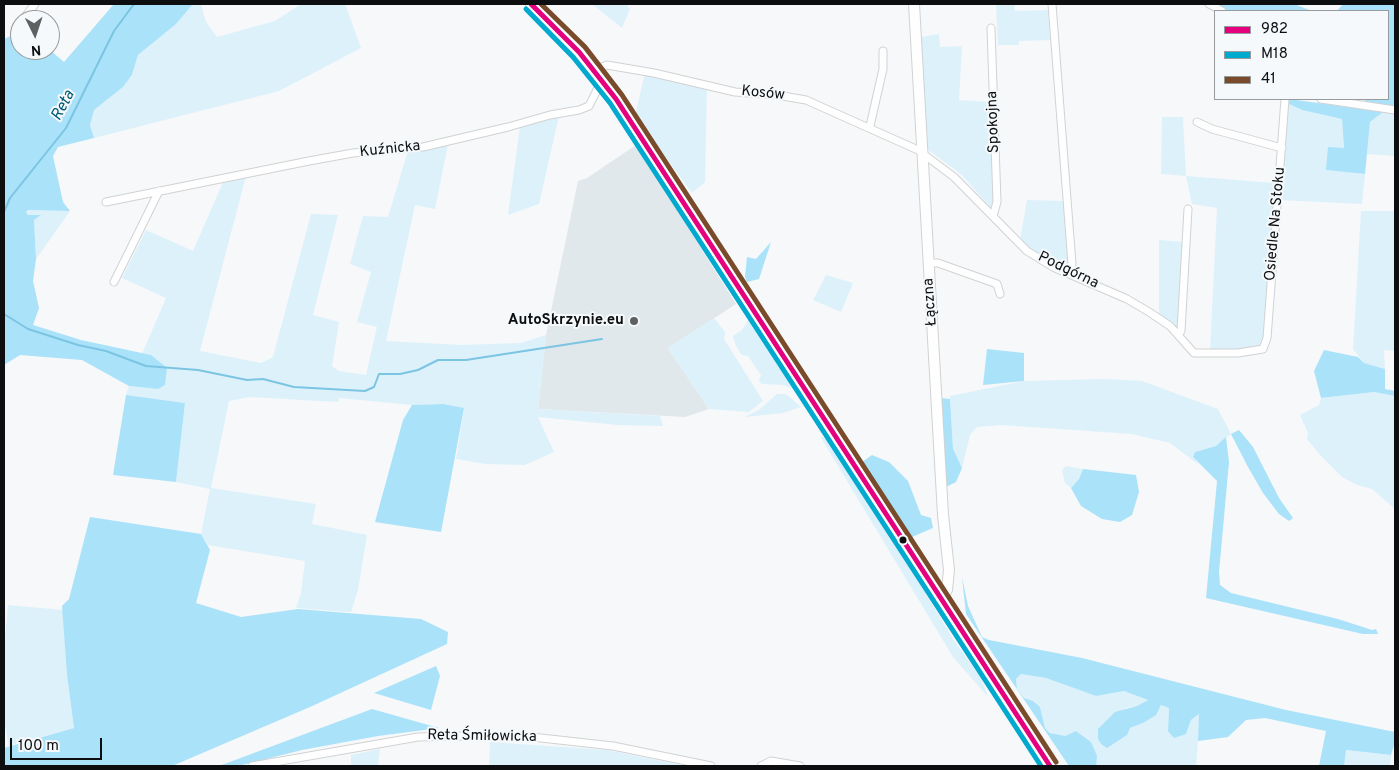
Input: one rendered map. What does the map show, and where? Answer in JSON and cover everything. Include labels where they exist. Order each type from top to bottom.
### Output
[{"type":"main road","points":[[531,4],[567,39],[602,80],[1050,766]]},
{"type":"main road","name":"Łączna","points":[[914,4],[944,515],[949,570],[947,590],[941,598]]},
{"type":"street","points":[[1052,4],[1072,264],[1068,273]]},
{"type":"street","points":[[1209,4],[1220,10]]},
{"type":"street","name":"Spokojna","points":[[991,28],[997,202],[993,216]]},
{"type":"street","points":[[870,126],[883,69],[883,51]]},
{"type":"street","name":"Kosów","points":[[594,70],[607,65],[654,73],[736,92],[796,98],[822,106],[870,126],[923,153]]},
{"type":"street","name":"Kuźnicka","points":[[106,202],[308,160],[361,152],[423,147],[550,115],[579,110],[589,106],[602,80]]},
{"type":"street","name":"Osiedle Na Stoku","points":[[1263,349],[1267,338],[1285,100]]},
{"type":"street","points":[[1328,100],[1395,110]]},
{"type":"street","points":[[1197,122],[1212,129],[1282,148]]},
{"type":"street","name":"Podgórna","points":[[923,153],[954,177],[1027,251],[1068,273],[1127,299],[1170,326],[1194,353],[1238,353],[1263,349]]},
{"type":"street","points":[[114,282],[159,191]]},
{"type":"street","points":[[1178,335],[1181,331],[1188,209]]},
{"type":"street","points":[[929,262],[938,263],[997,284],[1000,294]]},
{"type":"street","name":"Reta Śmiłowicka","points":[[252,766],[418,737],[456,736],[532,737],[614,746],[711,766]]},
{"type":"street","points":[[761,766],[771,761],[800,766]]},
{"type":"shaded area","points":[[114,4],[193,4],[176,24],[138,55],[132,75],[123,87],[94,110],[90,125],[94,138],[58,147],[53,156],[63,202],[70,211],[28,210],[26,212],[28,215],[41,215],[34,220],[36,259],[33,281],[39,308],[33,325],[81,340],[151,355],[167,368],[165,385],[158,389],[129,386],[82,360],[20,355],[4,365],[4,39],[10,36],[10,60],[60,59],[64,62]]},
{"type":"shaded area","points":[[193,4],[201,4],[206,22],[217,37],[275,21],[301,4],[345,4],[361,48],[279,91],[94,138],[90,125],[94,110],[123,87],[132,76],[138,55],[176,24]]},
{"type":"shaded area","points":[[592,4],[626,4],[630,9],[622,28]]},
{"type":"shaded area","points":[[996,4],[1014,4],[1015,11],[1048,10],[1050,40],[1019,41],[1019,45],[998,45]]},
{"type":"shaded area","points":[[1208,4],[1294,4],[1309,10],[1217,10]]},
{"type":"shaded area","points":[[1343,4],[1395,4],[1395,106],[1366,103],[1364,100],[1389,100],[1389,10],[1338,10]]},
{"type":"shaded area","points":[[939,34],[940,47],[962,46],[959,100],[991,102],[993,201],[991,208],[962,175],[927,149],[921,37]]},
{"type":"shaded area","points":[[645,73],[704,83],[707,89],[705,182],[692,193],[635,116]]},
{"type":"shaded area","points":[[1289,100],[1296,100],[1383,112],[1370,122],[1365,174],[1326,170],[1328,147],[1344,148],[1342,119],[1302,110],[1289,104]]},
{"type":"shaded area","points":[[1289,104],[1302,110],[1342,119],[1344,148],[1326,170],[1365,174],[1362,204],[1280,200]]},
{"type":"shaded area","points":[[1385,105],[1395,106],[1395,156],[1367,154],[1370,122],[1383,112]]},
{"type":"shaded area","points":[[559,116],[539,204],[508,215],[520,126]]},
{"type":"shaded area","points":[[1162,117],[1183,117],[1186,176],[1161,174]]},
{"type":"shaded area","points":[[448,144],[435,209],[415,205],[386,341],[461,345],[521,343],[546,335],[538,409],[660,416],[663,426],[617,425],[538,417],[554,452],[525,465],[486,464],[456,459],[464,409],[443,404],[412,405],[339,398],[338,402],[250,397],[229,401],[211,488],[316,504],[312,524],[367,535],[358,590],[351,612],[296,608],[301,593],[305,561],[208,545],[201,534],[210,489],[176,482],[185,403],[126,395],[129,386],[158,389],[151,355],[142,354],[166,298],[122,278],[146,230],[193,251],[224,180],[246,176],[200,351],[261,363],[273,357],[311,214],[338,215],[313,315],[339,322],[332,366],[339,371],[366,375],[377,327],[357,322],[371,272],[350,264],[363,216],[388,217],[408,151]]},
{"type":"shaded area","points":[[636,145],[736,304],[668,348],[709,409],[685,417],[538,409],[546,335],[578,181],[587,178]]},
{"type":"shaded area","points":[[1186,176],[1274,183],[1263,342],[1258,348],[1210,351],[1217,208],[1192,204]]},
{"type":"shaded area","points":[[1027,200],[1063,201],[1069,260],[1066,267],[1027,248],[1020,240]]},
{"type":"shaded area","points":[[28,210],[70,211],[36,259],[34,220],[40,215],[28,215],[26,212]]},
{"type":"shaded area","points":[[1361,211],[1395,211],[1395,351],[1384,350],[1385,369],[1364,363],[1353,349]]},
{"type":"shaded area","points":[[1159,240],[1183,242],[1178,330],[1159,315]]},
{"type":"shaded area","points":[[771,242],[759,279],[747,282],[745,277],[747,257],[756,259]]},
{"type":"shaded area","points":[[826,275],[853,283],[841,312],[813,300]]},
{"type":"shaded area","points":[[750,317],[752,317],[812,411],[793,388],[782,385],[762,384],[759,381],[761,375],[748,356],[742,355],[736,346],[733,336],[742,330]]},
{"type":"shaded area","points":[[714,318],[725,332],[724,339],[763,401],[749,412],[709,409],[668,348]]},
{"type":"shaded area","points":[[987,349],[1024,353],[1024,381],[983,385]]},
{"type":"shaded area","points":[[1324,350],[1358,357],[1364,363],[1385,369],[1385,389],[1395,391],[1395,396],[1374,392],[1321,398],[1314,371]]},
{"type":"shaded area","points":[[1104,379],[1142,381],[1218,409],[1231,434],[1216,446],[1195,452],[1193,457],[1199,465],[1170,443],[1132,434],[1001,425],[977,427],[970,435],[962,468],[953,450],[950,396],[1024,381]]},
{"type":"shaded area","points":[[1374,392],[1395,396],[1395,509],[1372,489],[1357,485],[1342,477],[1307,439],[1308,433],[1300,415],[1319,405],[1321,398]]},
{"type":"shaded area","points":[[777,394],[786,394],[801,407],[783,413],[745,417],[760,409]]},
{"type":"shaded area","points":[[126,395],[185,403],[176,482],[113,475]]},
{"type":"shaded area","points":[[941,398],[950,399],[953,449],[962,468],[956,482],[946,487]]},
{"type":"shaded area","points":[[443,404],[464,408],[441,532],[375,522],[403,420],[412,405]]},
{"type":"shaded area","points":[[1239,430],[1253,447],[1279,498],[1293,518],[1289,521],[1279,514],[1263,493],[1248,467],[1231,434]]},
{"type":"shaded area","points":[[820,436],[828,440],[889,532],[953,639],[981,678],[988,697],[953,657]]},
{"type":"shaded area","points":[[1226,437],[1229,462],[1219,572],[1220,585],[1231,593],[1338,619],[1372,630],[1376,629],[1378,634],[1363,634],[1206,598],[1217,481],[1193,457],[1195,452],[1216,446]]},
{"type":"shaded area","points":[[872,455],[889,462],[908,481],[921,515],[931,518],[933,528],[912,537],[862,462]]},
{"type":"shaded area","points":[[1066,466],[1083,469],[1079,479],[1071,488],[1065,483],[1062,470]]},
{"type":"shaded area","points":[[1083,469],[1136,475],[1139,492],[1132,515],[1120,522],[1102,519],[1081,506],[1071,488],[1079,479]]},
{"type":"shaded area","points":[[90,517],[201,534],[210,550],[196,603],[241,617],[298,609],[421,619],[448,632],[447,644],[310,707],[172,766],[4,766],[4,748],[74,728],[67,675],[62,606],[69,599]]},
{"type":"shaded area","points":[[962,577],[968,606],[982,637],[989,640],[1082,658],[1286,710],[1395,732],[1395,742],[1391,755],[1346,750],[1344,766],[1319,766],[1326,731],[1265,718],[1246,720],[1228,737],[1198,741],[1199,714],[1191,720],[1186,734],[1174,738],[1168,731],[1169,708],[1161,705],[1156,715],[1130,728],[1127,735],[1107,748],[1098,739],[1098,729],[1115,712],[1137,706],[1148,700],[1124,691],[1096,696],[1046,678],[1021,674],[1016,679],[1017,689],[1024,698],[1033,701],[1040,707],[1045,728],[1050,733],[1065,736],[1076,731],[1091,742],[1097,756],[1096,766],[1069,766],[966,614]]},
{"type":"shaded area","points":[[8,605],[63,610],[67,675],[74,728],[9,746],[4,720],[4,651]]},
{"type":"shaded area","points":[[436,666],[440,676],[431,710],[374,693]]},
{"type":"shaded area","points":[[1021,674],[1046,678],[1096,696],[1124,691],[1148,700],[1137,706],[1126,708],[1098,729],[1130,728],[1143,723],[1161,705],[1169,708],[1168,731],[1186,734],[1191,720],[1200,714],[1196,766],[1096,766],[1091,742],[1076,731],[1065,736],[1055,736],[1045,728],[1040,707],[1033,701],[1024,698],[1017,689],[1016,679]]},
{"type":"shaded area","points":[[372,709],[439,728],[378,736],[302,750],[238,766],[219,766]]},
{"type":"shaded area","points":[[490,742],[607,750],[686,766],[489,766]]},
{"type":"shaded area","points":[[380,749],[378,766],[351,766],[351,755]]},
{"type":"shaded area","points":[[1345,750],[1391,755],[1390,766],[1344,766]]},
{"type":"waterway","name":"Reta","points":[[4,212],[10,198],[66,128],[114,31],[134,4]]},
{"type":"waterway","points":[[4,314],[28,329],[78,345],[106,351],[146,366],[198,370],[247,380],[263,379],[294,387],[365,391],[374,387],[379,374],[400,374],[418,370],[438,360],[466,360],[602,339]]},
{"type":"transit line","name":"982","points":[[531,4],[579,52],[616,99],[1050,766]]},
{"type":"transit line","name":"41","points":[[541,4],[585,47],[622,95],[1056,762]]},
{"type":"transit line","name":"M18","points":[[526,9],[573,57],[610,103],[1041,766]]},
{"type":"place","name":"AutoSkrzynie.eu","points":[[634,321]]}]
